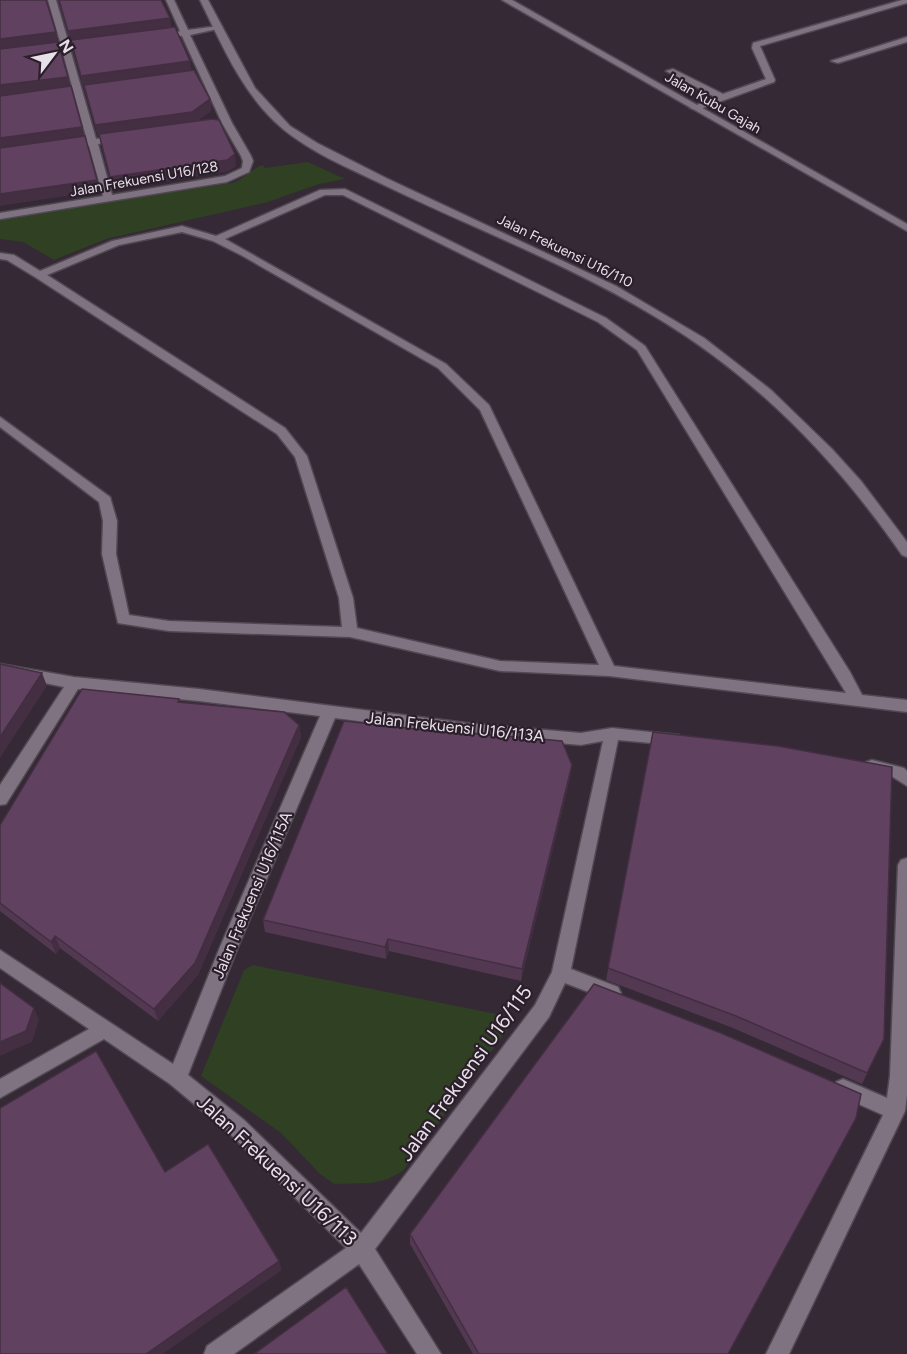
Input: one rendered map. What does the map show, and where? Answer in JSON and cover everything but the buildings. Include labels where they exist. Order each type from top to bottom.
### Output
[{"type":"street","points":[[52,0],[67,46],[109,200]]},
{"type":"street","name":"Jalan Frekuensi U16/128","points":[[0,216],[109,200],[227,179],[242,174],[248,166],[248,161],[227,123],[170,0]]},
{"type":"street","name":"Jalan Frekuensi U16/110","points":[[204,0],[254,94],[273,116],[291,130],[365,172],[607,287],[692,335],[758,384],[849,473],[907,552]]},
{"type":"street","name":"Jalan Kubu Gajah","points":[[506,0],[907,228]]},
{"type":"street","points":[[694,108],[771,80],[756,45],[906,1]]},
{"type":"street","points":[[162,35],[218,28]]},
{"type":"street","points":[[835,61],[907,39]]},
{"type":"street","points":[[0,55],[97,43]]},
{"type":"street","points":[[670,71],[722,97]]},
{"type":"street","points":[[194,77],[206,75]]},
{"type":"street","points":[[67,93],[90,90]]},
{"type":"street","points":[[216,124],[227,123]]},
{"type":"street","points":[[57,147],[137,136]]},
{"type":"street","points":[[217,239],[323,192],[345,192],[602,320],[641,348],[839,666],[857,700]]},
{"type":"street","points":[[39,275],[116,243],[182,229],[217,239],[245,253],[442,366],[485,408],[609,671]]},
{"type":"street","points":[[0,256],[10,257],[39,275],[281,431],[301,456],[346,598],[351,632]]},
{"type":"street","points":[[0,421],[105,500],[110,521],[109,554],[123,619],[169,626],[351,632],[500,666],[609,671],[907,706]]},
{"type":"street","name":"Jalan Frekuensi U16/113A","points":[[0,669],[74,683],[199,694],[329,713],[581,740],[612,734],[693,741]]},
{"type":"street","points":[[0,800],[74,683]]},
{"type":"street","name":"Jalan Frekuensi U16/115A","points":[[177,1078],[229,947],[329,713]]},
{"type":"street","name":"Jalan Frekuensi U16/115","points":[[215,1354],[362,1249],[542,1011],[561,973],[612,734]]},
{"type":"street","points":[[856,763],[898,772],[907,780]]},
{"type":"street","points":[[777,1354],[895,1111],[900,1076],[907,865]]},
{"type":"street","name":"Jalan Frekuensi U16/113","points":[[0,958],[177,1078],[237,1127],[362,1249],[430,1354]]},
{"type":"street","points":[[561,973],[627,998]]},
{"type":"street","points":[[0,1089],[105,1029]]},
{"type":"street","points":[[831,1083],[895,1111]]},
{"type":"green space","points":[[308,162],[345,179],[319,184],[268,202],[106,239],[54,260],[23,242],[0,239],[0,218],[232,183],[263,165],[265,168]]},
{"type":"green space","points":[[253,965],[516,1018],[403,1171],[388,1179],[372,1183],[334,1184],[320,1174],[281,1133],[201,1076],[244,970]]}]
